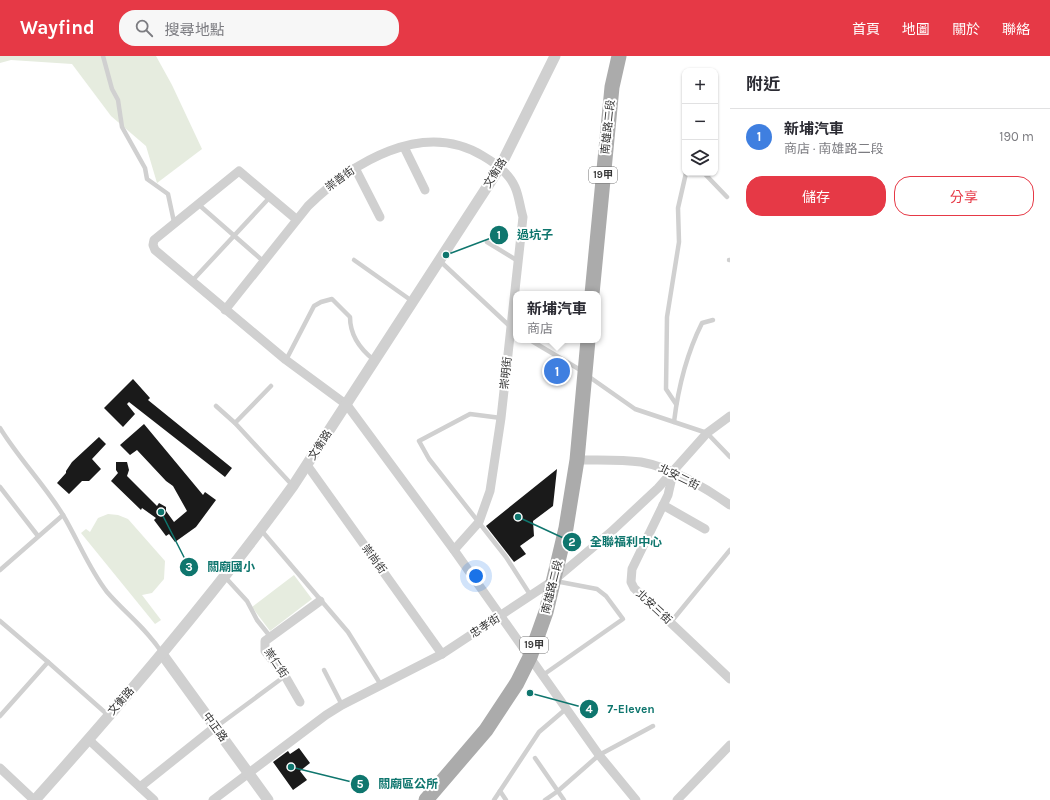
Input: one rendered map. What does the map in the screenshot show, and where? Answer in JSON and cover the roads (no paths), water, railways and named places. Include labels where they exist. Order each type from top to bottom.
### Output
[{"type":"main road","name":"南雄路二段","points":[[592,291],[612,88],[619,56]]},
{"type":"main road","name":"南雄路二段","points":[[426,800],[486,730],[517,683],[530,657],[546,612],[566,528],[577,460],[588,343]]},
{"type":"street","name":"文衡路","points":[[34,800],[89,740],[162,654],[261,530],[293,486],[500,167],[555,56]]},
{"type":"street","name":"崇善街","points":[[225,310],[296,219],[322,193],[355,168],[380,155],[417,144],[450,142],[477,152],[500,167]]},
{"type":"street","points":[[404,147],[424,190]]},
{"type":"street","name":"崇明街","points":[[500,167],[515,186],[523,217],[516,291]]},
{"type":"street","points":[[355,168],[380,217]]},
{"type":"street","points":[[296,219],[271,196],[239,171],[174,222],[154,240],[153,245],[155,250],[191,282],[286,360],[347,404],[454,550],[599,755],[636,800]]},
{"type":"street","name":"崇明街","points":[[454,550],[479,522],[490,491],[502,418],[513,330]]},
{"type":"street","name":"忠孝街","points":[[213,800],[310,726],[342,705],[442,654],[554,580],[611,532],[673,473],[707,433],[729,419]]},
{"type":"street","name":"北安二街","points":[[577,460],[641,462],[660,466],[730,505]]},
{"type":"street","name":"崇尚街","points":[[307,465],[442,654]]},
{"type":"street","name":"北安三街","points":[[673,473],[668,495],[632,569],[631,582],[634,588],[730,679]]},
{"type":"street","points":[[663,505],[705,530]]},
{"type":"street","name":"崇仁街","points":[[300,702],[285,676],[265,651],[265,641],[320,601]]},
{"type":"street","name":"中正路","points":[[162,654],[268,800]]},
{"type":"street","points":[[140,787],[215,727]]},
{"type":"street","points":[[89,740],[154,800]]},
{"type":"street","points":[[677,800],[730,745]]},
{"type":"street","points":[[0,768],[34,800]]},
{"type":"lane","points":[[103,56],[112,89],[118,100],[122,128],[144,168],[147,180],[168,194],[174,222]]},
{"type":"lane","points":[[676,404],[666,389],[667,318],[679,242],[678,208],[685,176]]},
{"type":"lane","points":[[707,176],[727,197]]},
{"type":"lane","points":[[191,282],[271,196]]},
{"type":"lane","points":[[197,203],[263,261]]},
{"type":"lane","points":[[487,242],[518,261]]},
{"type":"lane","points":[[354,260],[412,301]]},
{"type":"lane","points":[[439,260],[513,330]]},
{"type":"lane","points":[[286,360],[314,306],[332,299],[350,317],[350,328],[364,352],[374,360]]},
{"type":"lane","points":[[674,422],[676,404],[694,338],[702,323],[713,320]]},
{"type":"lane","points":[[535,343],[585,373],[635,409],[707,433],[730,457]]},
{"type":"lane","points":[[235,423],[271,386]]},
{"type":"lane","points":[[216,406],[235,423],[293,486]]},
{"type":"lane","points":[[502,418],[470,414],[419,441],[430,459],[506,557],[531,596]]},
{"type":"lane","points":[[0,428],[14,451],[40,481],[63,515],[106,591],[152,637],[162,654]]},
{"type":"lane","points":[[0,487],[38,536]]},
{"type":"lane","points":[[0,570],[63,515]]},
{"type":"lane","points":[[261,530],[320,601],[328,606],[348,632],[381,685]]},
{"type":"lane","points":[[671,622],[730,550]]},
{"type":"lane","points":[[224,576],[247,601],[257,620],[270,636]]},
{"type":"lane","points":[[542,675],[623,619],[606,596],[597,589],[554,580]]},
{"type":"lane","points":[[0,621],[108,716]]},
{"type":"lane","points":[[0,716],[48,662]]},
{"type":"lane","points":[[324,670],[342,705]]},
{"type":"lane","points":[[215,727],[285,676]]},
{"type":"lane","points":[[494,800],[540,732],[567,708]]},
{"type":"lane","points":[[545,800],[558,791],[599,755],[653,726]]},
{"type":"lane","points":[[535,758],[564,800]]},
{"type":"lane","points":[[500,791],[506,800]]},
{"type":"place","name":"過坑子","points":[[446,255]]},
{"type":"place","name":"新埔汽車","points":[[557,371]]},
{"type":"place","name":"關廟國小","points":[[161,512]]},
{"type":"place","name":"全聯福利中心","points":[[518,517]]},
{"type":"place","name":"7-Eleven","points":[[530,693]]},
{"type":"place","name":"關廟區公所","points":[[291,767]]}]
